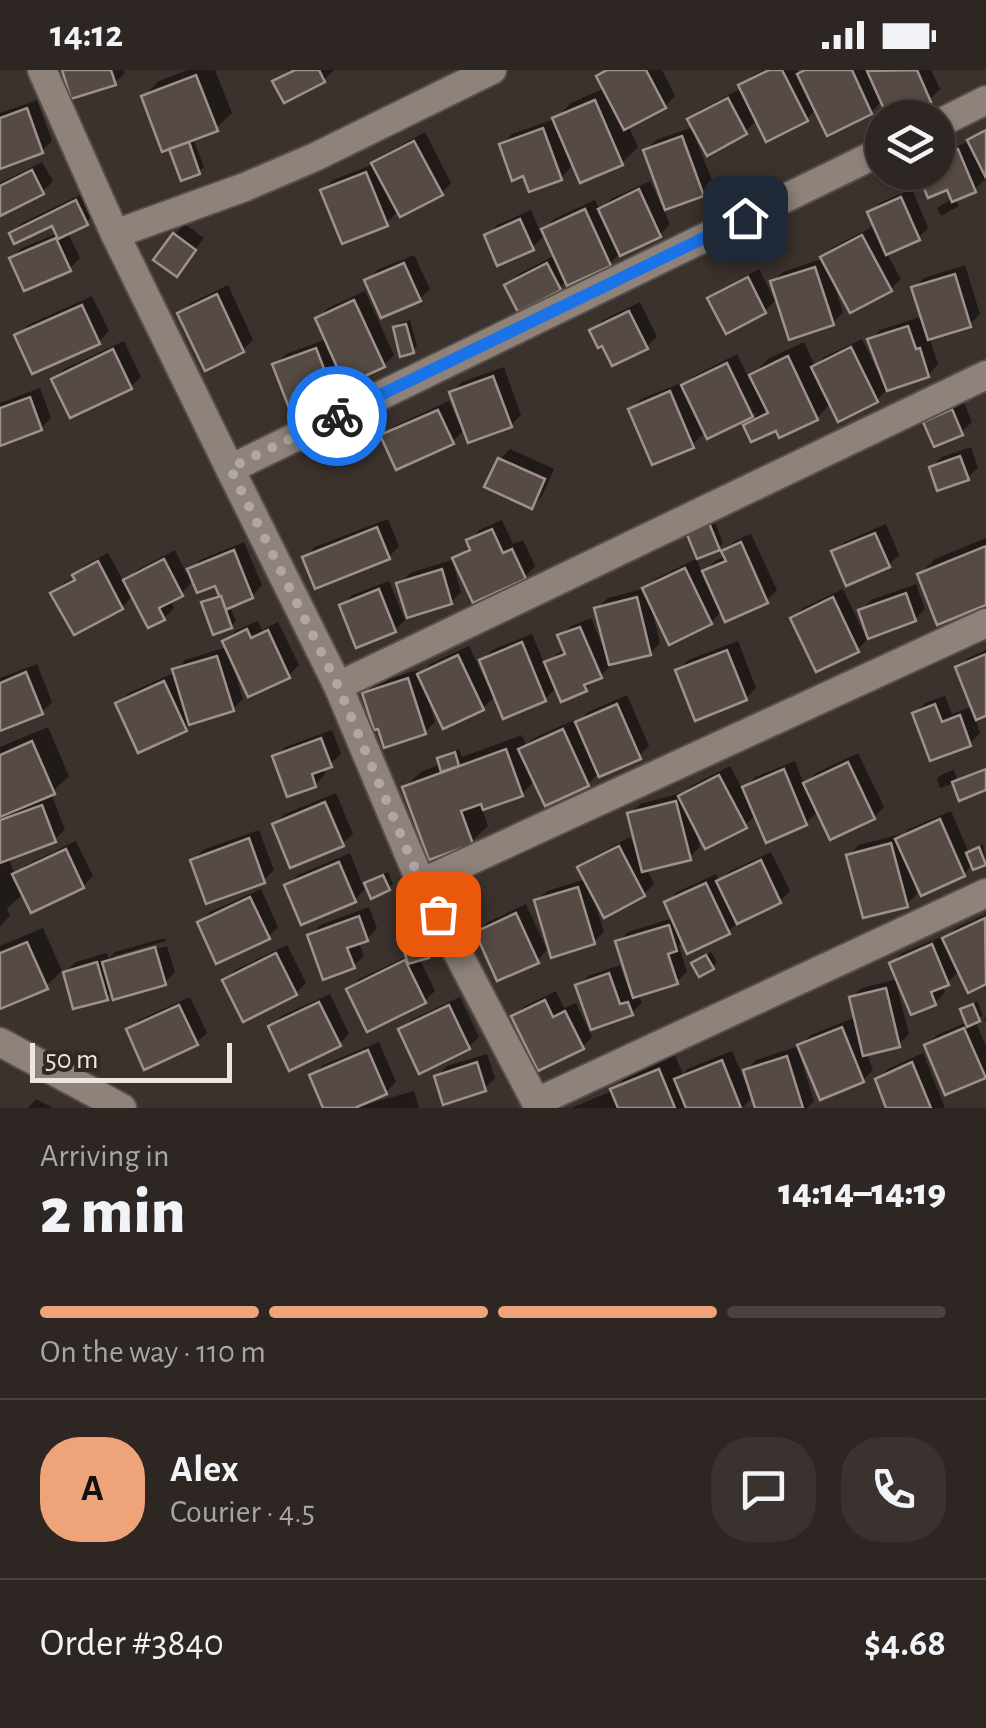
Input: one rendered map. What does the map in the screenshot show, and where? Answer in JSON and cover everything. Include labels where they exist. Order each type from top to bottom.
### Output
[{"type":"street","points":[[42,70],[115,234],[338,686],[421,883],[538,1105],[986,893]]},
{"type":"street","points":[[115,234],[245,188],[492,70]]},
{"type":"street","points":[[955,116],[986,100]]},
{"type":"street","points":[[230,468],[865,159]]},
{"type":"street","points":[[338,686],[986,375]]},
{"type":"street","points":[[421,883],[986,623]]},
{"type":"street","points":[[0,1042],[80,1098],[122,1108]]},
{"type":"building","points":[[62,70],[111,70],[116,85],[71,99]]},
{"type":"building","points":[[295,70],[319,70],[325,82],[284,103],[272,81]]},
{"type":"building","points":[[607,70],[646,70],[666,108],[624,130],[596,76]]},
{"type":"building","points":[[769,70],[782,70],[808,121],[766,142],[738,85]]},
{"type":"building","points":[[805,70],[852,70],[866,100],[865,117],[827,136],[797,74]]},
{"type":"building","points":[[917,70],[930,100],[880,100],[867,71]]},
{"type":"building","points":[[196,75],[218,131],[162,152],[141,96]]},
{"type":"building","points":[[728,98],[747,134],[707,156],[687,119]]},
{"type":"building","points":[[595,100],[623,165],[580,183],[552,118]]},
{"type":"building","points":[[27,108],[43,153],[0,169],[0,118]]},
{"type":"building","points":[[543,128],[562,180],[529,192],[523,176],[512,181],[499,144]]},
{"type":"building","points":[[986,130],[986,178],[967,140]]},
{"type":"building","points":[[682,136],[704,196],[665,210],[643,150]]},
{"type":"building","points":[[414,141],[443,195],[400,217],[371,163]]},
{"type":"building","points":[[189,142],[200,174],[181,181],[169,149]]},
{"type":"building","points":[[958,149],[976,192],[952,202],[947,190],[955,190]]},
{"type":"building","points":[[32,170],[44,194],[0,216],[0,186]]},
{"type":"building","points":[[366,172],[388,226],[342,244],[320,190]]},
{"type":"building","points":[[639,189],[661,237],[620,256],[598,209]]},
{"type":"building","points":[[925,190],[947,190],[928,198]]},
{"type":"building","points":[[901,197],[920,240],[886,255],[867,212]]},
{"type":"building","points":[[76,200],[88,225],[58,239],[52,226],[14,244],[9,233]]},
{"type":"building","points":[[585,209],[611,266],[567,286],[541,229]]},
{"type":"building","points":[[520,219],[534,250],[497,266],[484,235]]},
{"type":"building","points":[[173,233],[196,250],[177,277],[153,260]]},
{"type":"building","points":[[862,235],[892,291],[850,313],[820,257]]},
{"type":"building","points":[[56,238],[71,271],[24,291],[9,258]]},
{"type":"building","points":[[404,263],[421,301],[381,318],[364,280]]},
{"type":"building","points":[[547,263],[561,290],[518,312],[504,285]]},
{"type":"building","points":[[815,267],[834,325],[789,340],[770,281]]},
{"type":"building","points":[[955,274],[971,327],[928,340],[911,287]]},
{"type":"building","points":[[748,277],[766,313],[726,334],[707,298]]},
{"type":"building","points":[[217,294],[244,352],[205,371],[177,313]]},
{"type":"building","points":[[354,300],[385,367],[345,385],[315,318]]},
{"type":"building","points":[[82,305],[100,344],[32,374],[14,335]]},
{"type":"building","points":[[629,311],[648,349],[612,366],[589,330]]},
{"type":"building","points":[[406,324],[414,353],[400,357],[393,327]]},
{"type":"building","points":[[908,326],[929,377],[887,391],[867,339]]},
{"type":"building","points":[[851,347],[878,402],[838,422],[811,367]]},
{"type":"building","points":[[316,348],[340,410],[296,426],[272,364]]},
{"type":"building","points":[[113,349],[132,389],[70,418],[51,379]]},
{"type":"building","points":[[788,356],[818,420],[779,438],[776,431],[751,442],[743,425],[768,413],[749,375]]},
{"type":"building","points":[[727,363],[753,417],[707,439],[681,385]]},
{"type":"building","points":[[493,376],[512,427],[468,443],[449,392]]},
{"type":"building","points":[[670,391],[694,448],[652,465],[628,409]]},
{"type":"building","points":[[30,397],[42,430],[0,446],[0,408]]},
{"type":"building","points":[[952,409],[963,435],[934,447],[923,422]]},
{"type":"building","points":[[438,410],[454,444],[396,470],[380,435]]},
{"type":"building","points":[[960,456],[969,480],[937,491],[929,467]]},
{"type":"building","points":[[498,458],[545,479],[532,509],[484,487]]},
{"type":"building","points":[[709,523],[720,550],[697,559],[686,532]]},
{"type":"building","points":[[377,527],[390,559],[315,589],[302,557]]},
{"type":"building","points":[[492,529],[503,553],[512,549],[526,579],[473,603],[452,558],[470,550],[466,540]]},
{"type":"building","points":[[875,533],[890,567],[846,586],[831,551]]},
{"type":"building","points":[[741,542],[768,603],[725,622],[702,571],[726,561],[721,551]]},
{"type":"building","points":[[986,546],[986,605],[937,625],[917,574]]},
{"type":"building","points":[[234,550],[253,598],[225,610],[215,586],[197,593],[187,569]]},
{"type":"building","points":[[164,559],[183,596],[159,608],[165,620],[148,628],[123,580]]},
{"type":"building","points":[[98,561],[123,609],[74,635],[50,593],[75,580],[72,575]]},
{"type":"building","points":[[685,568],[712,624],[669,645],[642,588]]},
{"type":"building","points":[[442,569],[452,604],[407,618],[396,583]]},
{"type":"building","points":[[379,589],[396,632],[356,648],[339,605]]},
{"type":"building","points":[[906,593],[916,621],[868,639],[858,610]]},
{"type":"building","points":[[221,596],[232,628],[213,635],[201,602]]},
{"type":"building","points":[[637,597],[651,655],[609,665],[594,608]]},
{"type":"building","points":[[833,597],[859,652],[816,672],[790,618]]},
{"type":"building","points":[[580,627],[602,678],[584,685],[587,691],[561,702],[544,662],[565,654],[557,635]]},
{"type":"building","points":[[247,629],[251,638],[268,630],[290,678],[248,697],[222,641]]},
{"type":"building","points":[[522,642],[546,701],[503,719],[479,660]]},
{"type":"building","points":[[727,650],[747,700],[695,721],[675,670]]},
{"type":"building","points":[[986,654],[986,716],[976,720],[955,667]]},
{"type":"building","points":[[458,655],[484,710],[443,729],[417,674]]},
{"type":"building","points":[[217,656],[234,711],[189,725],[172,669]]},
{"type":"building","points":[[26,672],[43,714],[0,731],[0,683]]},
{"type":"building","points":[[408,678],[426,734],[384,748],[362,693]]},
{"type":"building","points":[[164,681],[187,731],[138,753],[115,703]]},
{"type":"building","points":[[617,704],[641,759],[599,777],[575,722]]},
{"type":"building","points":[[935,704],[942,722],[960,715],[971,746],[930,761],[912,713]]},
{"type":"building","points":[[563,729],[589,786],[545,806],[518,749]]},
{"type":"building","points":[[321,738],[332,767],[312,774],[316,787],[287,797],[272,756]]},
{"type":"building","points":[[32,741],[55,794],[0,817],[0,755]]},
{"type":"building","points":[[506,749],[523,796],[483,810],[481,804],[461,811],[473,844],[429,860],[402,787]]},
{"type":"building","points":[[455,752],[459,766],[441,772],[437,758]]},
{"type":"building","points":[[848,762],[875,819],[830,840],[803,783]]},
{"type":"building","points":[[784,769],[807,825],[766,843],[742,787]]},
{"type":"building","points":[[986,769],[986,790],[959,801],[952,782]]},
{"type":"building","points":[[719,775],[747,828],[705,849],[678,796]]},
{"type":"building","points":[[676,801],[691,860],[642,872],[627,813]]},
{"type":"building","points":[[325,802],[344,846],[290,868],[272,824]]},
{"type":"building","points":[[42,805],[56,842],[0,863],[0,820]]},
{"type":"building","points":[[940,819],[965,876],[921,896],[895,839]]},
{"type":"building","points":[[249,838],[265,883],[206,904],[190,860]]},
{"type":"building","points":[[891,843],[908,907],[863,918],[846,855]]},
{"type":"building","points":[[619,846],[645,896],[604,918],[577,867]]},
{"type":"building","points":[[979,847],[986,865],[973,870],[966,853]]},
{"type":"building","points":[[66,849],[84,888],[31,913],[12,874]]},
{"type":"building","points":[[761,860],[781,903],[737,924],[716,881]]},
{"type":"building","points":[[339,862],[356,902],[301,925],[284,885]]},
{"type":"building","points":[[383,875],[390,890],[371,899],[364,883]]},
{"type":"building","points":[[706,883],[730,934],[687,954],[664,902]]},
{"type":"building","points":[[578,887],[595,944],[551,958],[534,900]]},
{"type":"building","points":[[250,897],[270,939],[216,964],[197,922]]},
{"type":"building","points":[[516,913],[539,963],[497,981],[475,932]]},
{"type":"building","points":[[359,916],[368,941],[347,948],[355,968],[323,980],[307,935]]},
{"type":"building","points":[[985,918],[986,984],[968,993],[942,938]]},
{"type":"building","points":[[669,925],[677,951],[668,954],[678,984],[633,998],[615,941]]},
{"type":"building","points":[[425,941],[429,958],[408,964],[403,947]]},
{"type":"building","points":[[27,942],[48,989],[0,1009],[0,953]]},
{"type":"building","points":[[932,944],[949,985],[931,992],[936,1005],[911,1015],[889,963]]},
{"type":"building","points":[[155,947],[166,985],[113,1000],[102,962]]},
{"type":"building","points":[[276,953],[297,995],[243,1022],[222,980]]},
{"type":"building","points":[[706,955],[714,969],[699,977],[691,963]]},
{"type":"building","points":[[405,960],[426,1003],[367,1032],[346,989]]},
{"type":"building","points":[[97,962],[108,1000],[73,1009],[63,972]]},
{"type":"building","points":[[609,973],[620,1004],[628,1002],[633,1015],[591,1030],[575,985]]},
{"type":"building","points":[[886,988],[900,1047],[863,1056],[849,997]]},
{"type":"building","points":[[545,1000],[553,1017],[565,1011],[584,1049],[538,1071],[511,1016]]},
{"type":"building","points":[[319,1002],[341,1046],[289,1071],[268,1026]]},
{"type":"building","points":[[973,1004],[980,1021],[967,1027],[960,1009]]},
{"type":"building","points":[[179,1005],[198,1045],[144,1070],[126,1029]]},
{"type":"building","points":[[449,1005],[470,1049],[419,1074],[398,1029]]},
{"type":"building","points":[[842,1027],[864,1082],[820,1100],[797,1045]]},
{"type":"building","points":[[964,1028],[986,1078],[945,1095],[924,1045]]},
{"type":"building","points":[[368,1050],[387,1094],[355,1108],[323,1108],[309,1075]]},
{"type":"building","points":[[787,1056],[803,1108],[755,1108],[743,1070]]},
{"type":"building","points":[[722,1060],[741,1108],[686,1108],[674,1079]]},
{"type":"building","points":[[477,1062],[486,1091],[443,1105],[434,1076]]},
{"type":"building","points":[[912,1062],[931,1108],[886,1108],[875,1079]]},
{"type":"building","points":[[659,1069],[675,1108],[618,1108],[610,1089]]},
{"type":"way so far","points":[[337,416],[230,468],[338,686],[421,883],[438,914]]},
{"type":"route","points":[[337,416],[745,218]]}]
